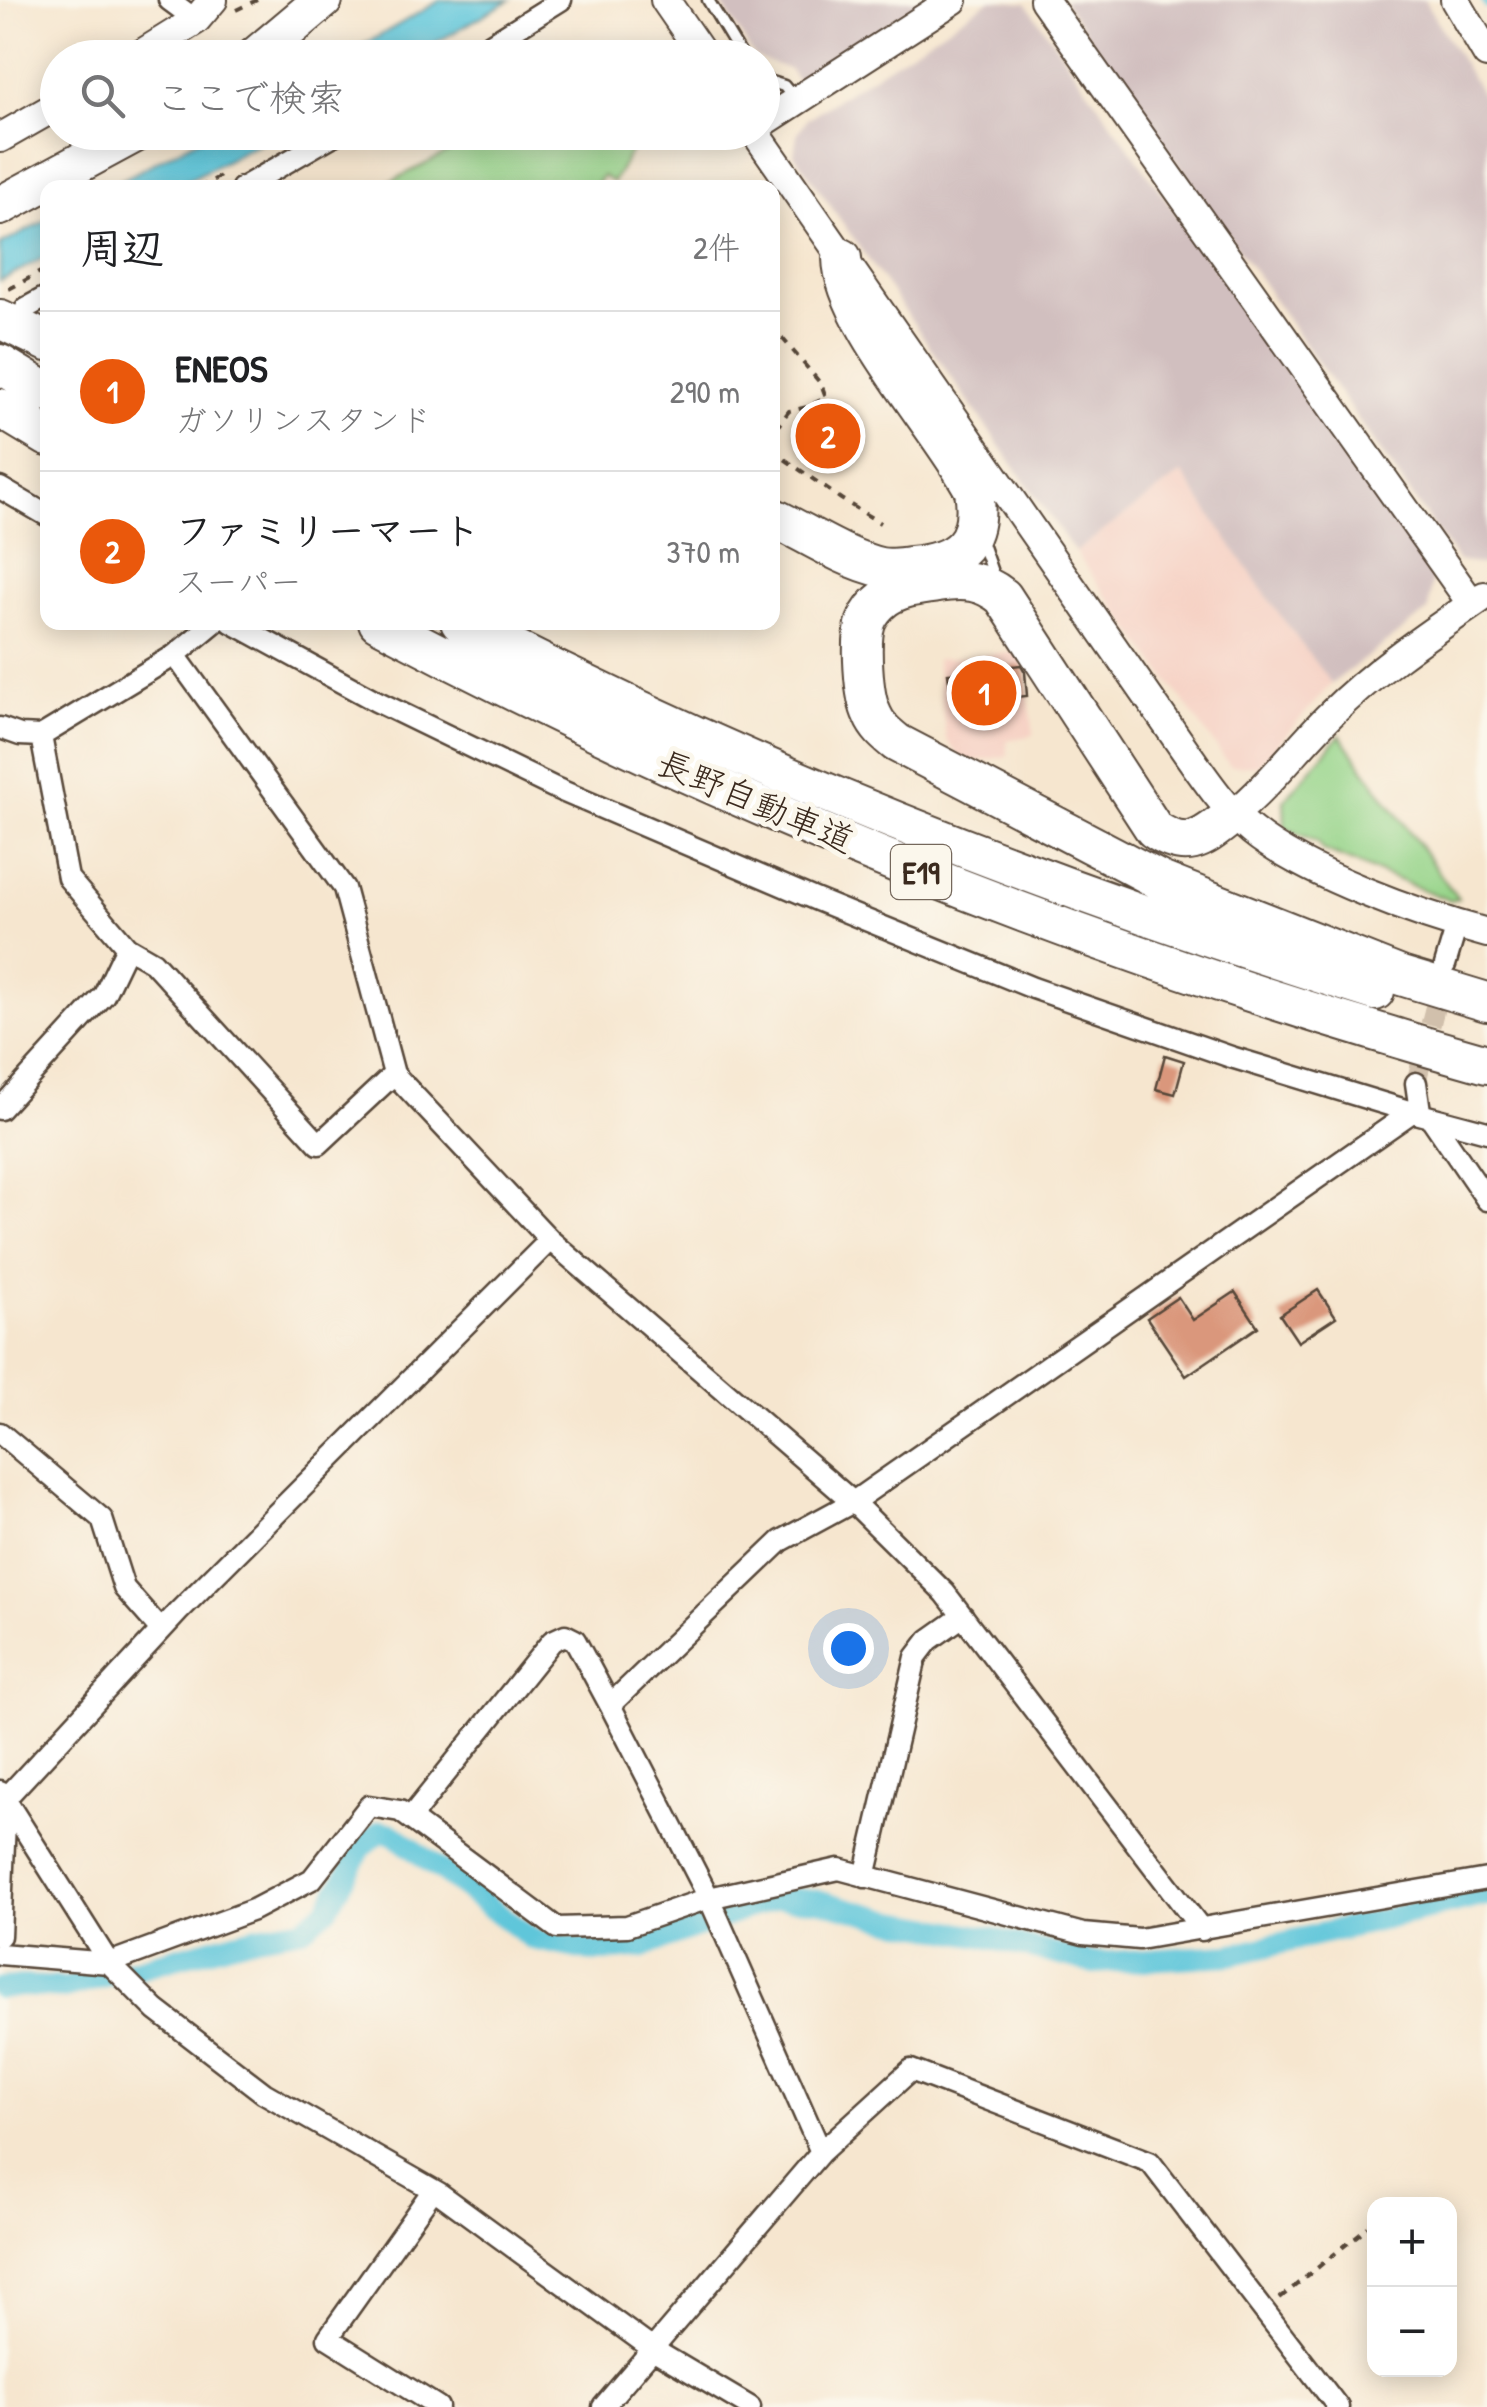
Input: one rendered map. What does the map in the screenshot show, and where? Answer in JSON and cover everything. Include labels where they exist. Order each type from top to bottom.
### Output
[{"type":"highway","points":[[275,40],[323,0]]},
{"type":"highway","points":[[48,180],[104,150]]},
{"type":"highway","points":[[0,206],[40,184]]},
{"type":"highway","points":[[842,258],[842,276],[857,310],[974,490],[975,522],[961,550],[938,564],[878,567],[863,583],[867,701],[881,728],[897,744],[1164,882],[1384,970],[1487,1002]]},
{"type":"highway","points":[[13,314],[40,336]]},
{"type":"highway","points":[[0,364],[40,388]]},
{"type":"highway","points":[[0,408],[40,432]]},
{"type":"highway","points":[[780,522],[863,583],[894,592],[958,580],[990,587],[1003,597],[1154,828],[1178,843],[1190,842],[1234,814]]},
{"type":"highway","name":"長野自動車道","points":[[393,630],[477,675],[656,758],[950,884],[1136,954],[1487,1064]]},
{"type":"highway","name":"長野自動車道","points":[[477,630],[676,726],[966,849],[1278,961],[1487,1025]]},
{"type":"street","points":[[170,0],[215,10]]},
{"type":"street","points":[[497,40],[560,0]]},
{"type":"street","points":[[665,0],[692,40]]},
{"type":"street","points":[[780,113],[953,0]]},
{"type":"street","points":[[1044,0],[1480,599],[1364,683],[1234,814]]},
{"type":"street","points":[[1455,0],[1487,54]]},
{"type":"street","points":[[165,40],[215,10]]},
{"type":"street","points":[[0,138],[40,115]]},
{"type":"street","points":[[256,180],[308,150]]},
{"type":"street","points":[[768,150],[1187,753],[1234,814],[1251,831],[1298,861],[1457,925],[1487,933]]},
{"type":"street","points":[[13,314],[40,300]]},
{"type":"street","points":[[0,488],[40,511]]},
{"type":"street","points":[[0,728],[20,736],[42,736],[176,655],[206,630]]},
{"type":"street","points":[[246,630],[376,701],[555,788],[1033,988],[1232,1057],[1487,1132]]},
{"type":"street","points":[[176,655],[344,888],[394,1074],[550,1240],[853,1502],[945,1593],[1202,1930]]},
{"type":"street","points":[[42,736],[68,878],[127,947],[153,962],[319,1144],[394,1074]]},
{"type":"street","points":[[1446,965],[1457,925]]},
{"type":"street","points":[[0,1109],[104,995],[127,947]]},
{"type":"street","points":[[1416,1083],[1421,1114],[1487,1200]]},
{"type":"street","points":[[610,1705],[781,1542],[853,1502],[1421,1114]]},
{"type":"street","points":[[0,1936],[3,1794],[550,1240]]},
{"type":"street","points":[[0,1433],[102,1519],[124,1588],[161,1630]]},
{"type":"street","points":[[865,1876],[916,1657],[929,1640],[963,1616]]},
{"type":"street","points":[[410,1818],[552,1641],[564,1635],[575,1640],[709,1898],[821,2152]]},
{"type":"street","points":[[3,1794],[109,1963],[156,2010],[264,2094],[433,2190],[654,2350],[750,2407]]},
{"type":"street","points":[[0,1954],[109,1963],[253,1910],[312,1879],[370,1806],[400,1811],[557,1928],[627,1926],[709,1898],[838,1870],[1082,1934],[1139,1939],[1487,1879]]},
{"type":"street","points":[[603,2407],[821,2152],[911,2070],[1150,2162],[1338,2407]]},
{"type":"street","points":[[433,2190],[328,2338],[438,2407]]},
{"type":"lane","points":[[708,0],[732,40]]},
{"type":"lane","points":[[780,85],[798,102]]},
{"type":"lane","points":[[975,522],[1003,597]]},
{"type":"path","points":[[215,10],[257,0]]},
{"type":"path","points":[[0,294],[40,272]]},
{"type":"path","points":[[780,335],[821,384],[826,396],[808,407],[789,411],[780,423]]},
{"type":"path","points":[[780,455],[880,523]]},
{"type":"path","points":[[1264,2311],[1367,2228]]},
{"type":"shaded area","points":[[719,0],[924,0],[799,83],[790,70],[780,66],[780,40],[744,40]]},
{"type":"shaded area","points":[[990,0],[1026,3],[1433,574],[1428,611],[1331,684],[1182,473],[1075,552],[794,154],[797,134],[807,119]]},
{"type":"shaded area","points":[[1063,0],[1424,0],[1487,103],[1487,566],[1458,561]]},
{"type":"shaded area","points":[[1182,473],[1331,684],[1259,765],[1230,766],[1075,552]]},
{"type":"shaded area","points":[[1022,652],[1034,735],[1007,740],[1008,756],[964,763],[946,739],[936,659]]},
{"type":"green space","points":[[453,150],[631,150],[614,180],[602,176],[599,180],[394,180]]},
{"type":"green space","points":[[1340,735],[1458,899],[1451,901],[1323,850],[1318,842],[1285,828],[1284,801]]},
{"type":"water","points":[[441,0],[510,0],[441,40],[372,40]]},
{"type":"water","points":[[178,150],[246,150],[188,180],[122,180]]},
{"type":"water","points":[[40,224],[40,260],[0,281],[0,245]]},
{"type":"building","points":[[1021,665],[1027,696],[952,704],[948,673]]},
{"type":"building","points":[[1165,1055],[1184,1061],[1175,1094],[1156,1089]]},
{"type":"building","points":[[1318,1290],[1336,1317],[1298,1342],[1280,1315]]},
{"type":"building","points":[[1235,1292],[1258,1327],[1186,1376],[1147,1318],[1178,1297],[1193,1320]]},
{"type":"waterway","points":[[1484,0],[1487,6]]},
{"type":"waterway","points":[[0,1988],[65,1988],[257,1936],[303,1928],[328,1908],[362,1847],[381,1831],[393,1834],[532,1939],[596,1952],[643,1947],[775,1898],[818,1900],[891,1920],[986,1937],[1093,1963],[1230,1955],[1487,1895]]},
{"type":"tunnel","points":[[1416,1083],[1441,983]]},
{"type":"place","name":"ファミリーマート","points":[[828,436]]},
{"type":"place","name":"ENEOS","points":[[984,693]]}]
